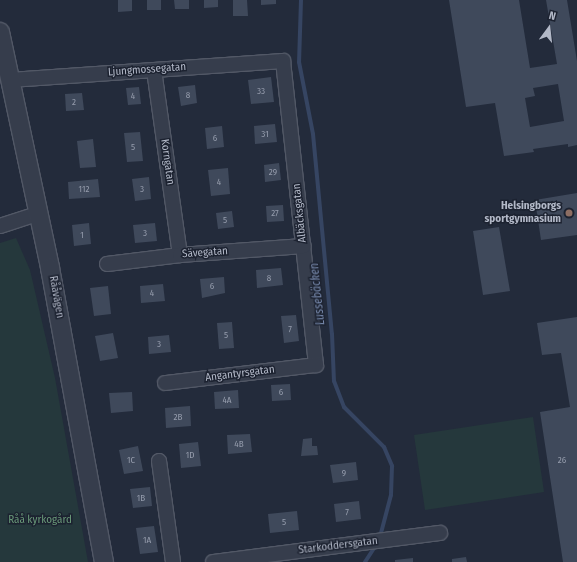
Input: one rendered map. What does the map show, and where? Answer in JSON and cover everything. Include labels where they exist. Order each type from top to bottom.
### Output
[{"type":"street","name":"Rååvägen","points":[[0,32],[38,214],[104,562]]},
{"type":"street","name":"Ljungmossegatan","points":[[10,80],[283,61]]},
{"type":"street","name":"Albäcksgatan","points":[[283,61],[316,364]]},
{"type":"street","name":"Korngatan","points":[[154,70],[180,255]]},
{"type":"street","points":[[0,226],[38,214]]},
{"type":"street","name":"Sävegatan","points":[[106,264],[180,255],[304,246]]},
{"type":"street","name":"Angantyrsgatan","points":[[165,383],[316,364]]},
{"type":"street","points":[[160,461],[173,562]]},
{"type":"street","name":"Starkoddersgatan","points":[[213,562],[440,533]]},
{"type":"green space","name":"Råå kyrkogård","points":[[16,238],[30,270],[55,378],[88,562],[0,562],[0,243]]},
{"type":"green space","points":[[533,417],[544,492],[425,510],[414,435]]},
{"type":"building","points":[[118,0],[132,0],[132,11],[118,12]]},
{"type":"building","points":[[147,0],[161,0],[161,10],[147,10]]},
{"type":"building","points":[[174,0],[189,0],[189,9],[175,9]]},
{"type":"building","points":[[204,0],[218,0],[218,7],[204,8]]},
{"type":"building","points":[[233,0],[247,0],[248,16],[233,16]]},
{"type":"building","points":[[261,0],[276,0],[276,4],[261,5]]},
{"type":"building","points":[[449,0],[519,0],[530,68],[557,64],[546,0],[567,0],[577,61],[577,145],[568,147],[568,144],[533,149],[534,152],[504,156],[495,103],[466,107]],"holes":[[[558,84],[564,121],[530,127],[525,98],[535,96],[533,88]]]},
{"type":"building","points":[[271,77],[274,102],[251,104],[248,80]]},
{"type":"building","points":[[195,85],[197,103],[181,106],[178,87]]},
{"type":"building","points":[[139,87],[141,104],[128,105],[126,88]]},
{"type":"building","points":[[82,93],[84,110],[66,111],[65,94]]},
{"type":"building","points":[[275,124],[277,142],[255,144],[254,126]]},
{"type":"building","points":[[222,126],[224,147],[207,149],[205,128]]},
{"type":"building","points":[[140,132],[143,161],[127,162],[124,133]]},
{"type":"building","points":[[93,139],[96,167],[80,168],[77,141]]},
{"type":"building","points":[[279,163],[281,180],[265,182],[264,165]]},
{"type":"building","points":[[228,168],[230,194],[211,196],[208,170]]},
{"type":"building","points":[[149,177],[151,199],[135,201],[132,179]]},
{"type":"building","points":[[98,179],[100,197],[69,199],[68,182]]},
{"type":"building","points":[[577,193],[577,235],[541,240],[535,200]]},
{"type":"building","points":[[283,205],[284,221],[267,222],[266,206]]},
{"type":"building","points":[[232,211],[234,227],[218,229],[216,213]]},
{"type":"building","points":[[89,223],[91,244],[74,246],[72,225]]},
{"type":"building","points":[[155,223],[157,241],[135,243],[133,225]]},
{"type":"building","points":[[499,227],[510,291],[483,295],[473,231]]},
{"type":"building","points":[[281,268],[283,285],[257,288],[256,270]]},
{"type":"building","points":[[224,277],[225,293],[202,298],[200,279]]},
{"type":"building","points":[[163,284],[165,301],[141,303],[140,286]]},
{"type":"building","points":[[108,286],[111,314],[94,316],[90,288]]},
{"type":"building","points":[[296,315],[299,341],[284,343],[281,316]]},
{"type":"building","points":[[577,317],[577,562],[563,562],[540,412],[570,407],[561,353],[542,355],[537,323]]},
{"type":"building","points":[[232,322],[234,348],[219,349],[217,323]]},
{"type":"building","points":[[113,333],[118,358],[100,361],[95,336]]},
{"type":"building","points":[[169,335],[171,352],[149,354],[148,337]]},
{"type":"building","points":[[290,384],[291,400],[272,401],[271,385]]},
{"type":"building","points":[[238,390],[239,408],[215,409],[214,392]]},
{"type":"building","points":[[132,392],[133,411],[111,413],[109,393]]},
{"type":"building","points":[[190,406],[191,426],[166,428],[165,408]]},
{"type":"building","points":[[250,434],[252,452],[228,454],[227,435]]},
{"type":"building","points":[[312,438],[312,446],[317,446],[318,455],[301,456],[303,439]]},
{"type":"building","points":[[198,442],[201,466],[181,468],[179,444]]},
{"type":"building","points":[[138,446],[143,471],[124,474],[119,450]]},
{"type":"building","points":[[356,462],[358,480],[333,483],[330,465]]},
{"type":"building","points":[[150,487],[152,506],[133,508],[130,489]]},
{"type":"building","points":[[359,501],[361,519],[336,522],[334,504]]},
{"type":"building","points":[[297,511],[299,530],[270,533],[268,514]]},
{"type":"building","points":[[154,526],[158,552],[140,554],[136,528]]},
{"type":"building","points":[[466,557],[467,562],[452,562],[452,559]]},
{"type":"building","points":[[413,558],[413,562],[395,562],[395,560]]},
{"type":"waterway","name":"Lussebäcken","points":[[301,0],[299,62],[313,134],[332,334],[334,381],[344,407],[384,447],[392,466],[391,495],[380,537]]},
{"type":"waterway","name":"Lussebäcken","points":[[365,562],[376,545]]},
{"type":"place","name":"Helsingborgs sportgymnasium","points":[[569,213]]}]
